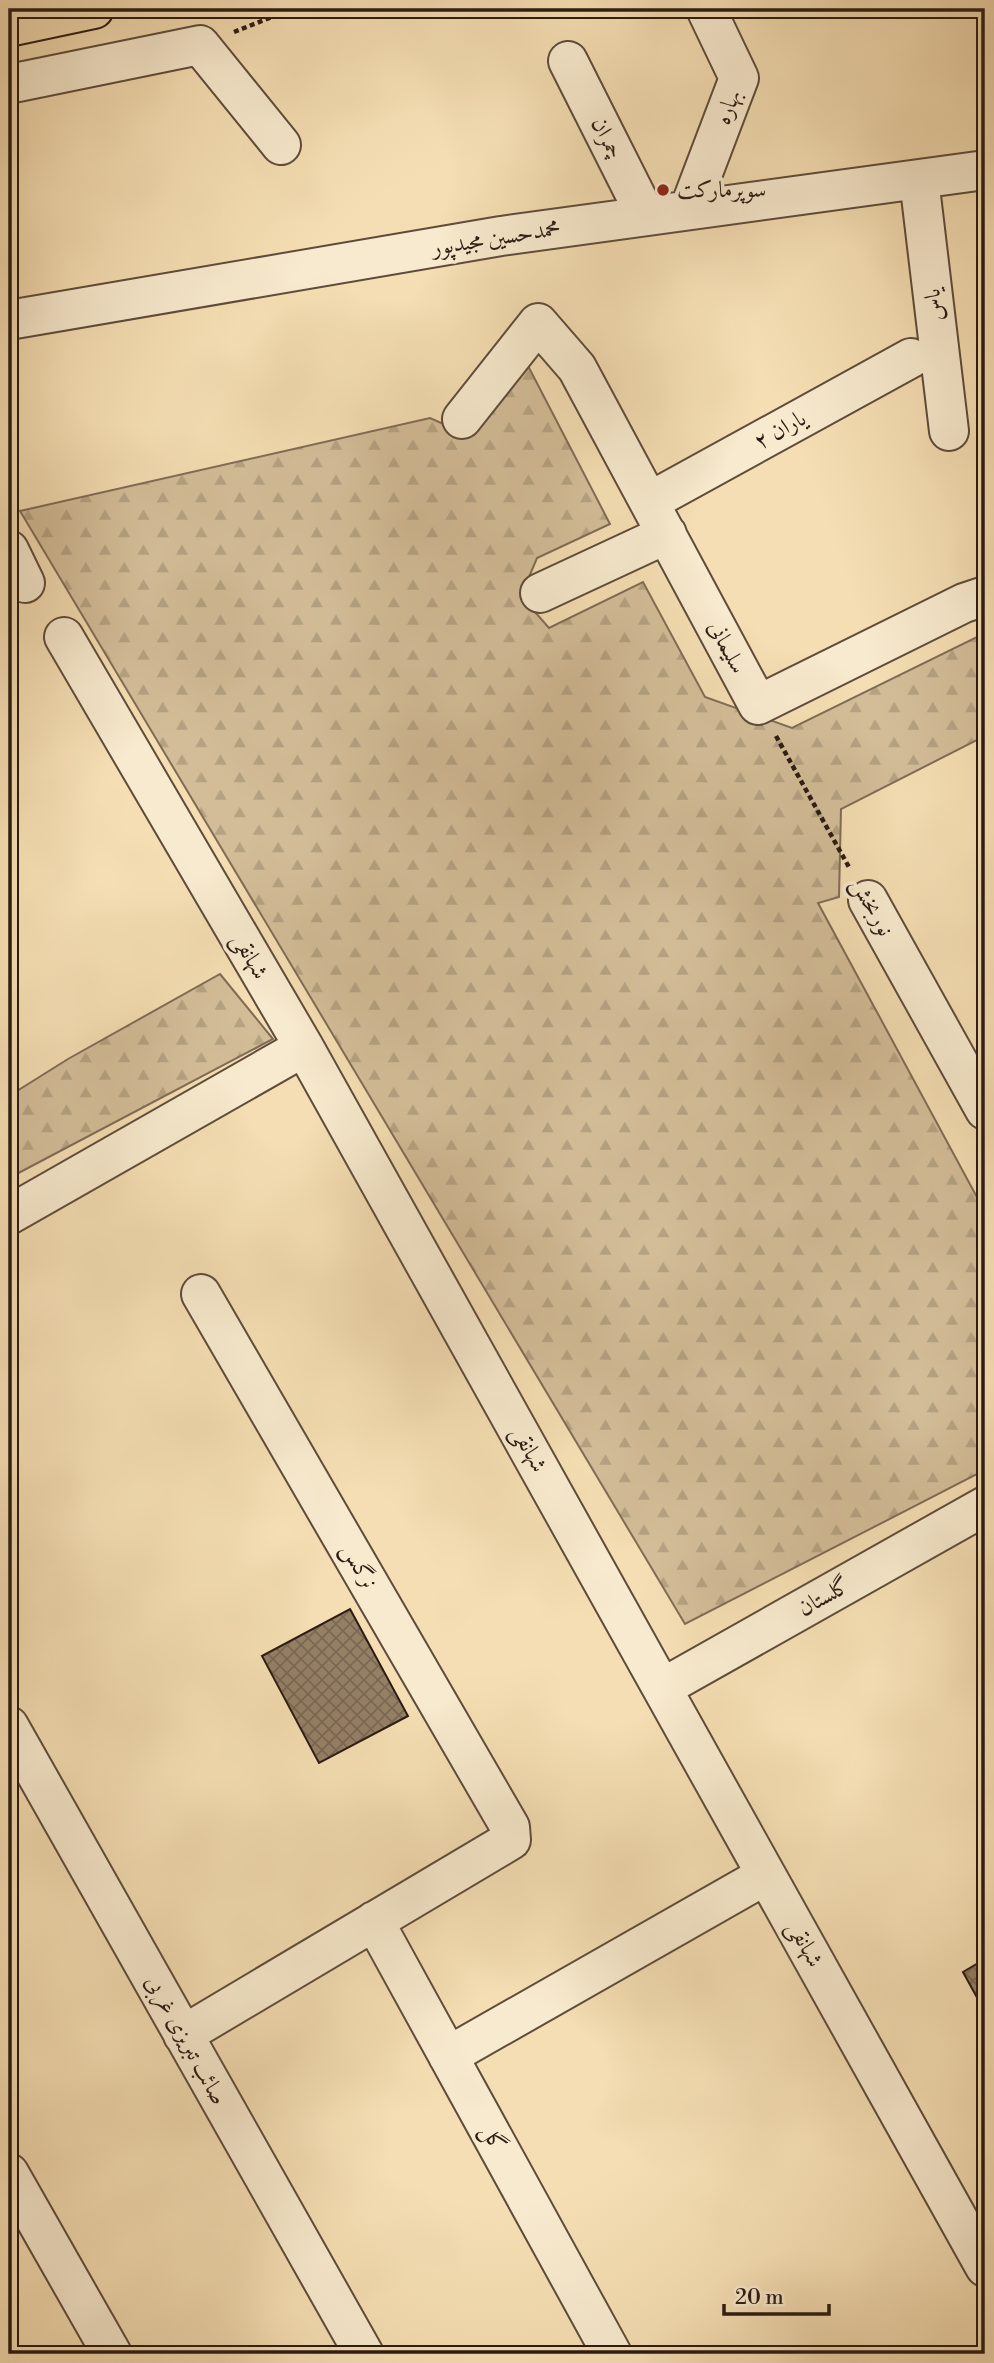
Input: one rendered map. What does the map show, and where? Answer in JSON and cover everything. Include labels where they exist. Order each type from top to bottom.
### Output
[{"type":"highway","points":[[9,27],[94,9]]},
{"type":"street","name":"بهاره","points":[[690,208],[739,78],[706,9]]},
{"type":"street","points":[[9,84],[200,45],[281,145]]},
{"type":"street","name":"چمران","points":[[568,61],[645,214]]},
{"type":"street","name":"محمدحسین مجیدپور","points":[[9,320],[501,236],[645,214],[985,170]]},
{"type":"street","name":"یاس","points":[[919,179],[949,431]]},
{"type":"street","name":"سلیمانی","points":[[462,419],[538,323],[577,368],[758,705]]},
{"type":"street","name":"یاران ٢","points":[[540,593],[911,358]]},
{"type":"street","points":[[758,705],[964,603],[985,596]]},
{"type":"street","name":"شهانقی","points":[[64,637],[304,1047],[985,2267]]},
{"type":"street","name":"نوربخش","points":[[868,900],[985,1110]]},
{"type":"street","points":[[9,1215],[304,1047]]},
{"type":"street","name":"نرگس","points":[[201,1293],[510,1827],[511,1840],[374,1921]]},
{"type":"street","name":"گلستان","points":[[662,1688],[985,1506]]},
{"type":"street","name":"صائب تبریزی غربی","points":[[9,1726],[364,2354]]},
{"type":"street","points":[[448,2056],[766,1875]]},
{"type":"street","points":[[183,2035],[374,1921]]},
{"type":"street","name":"گل","points":[[374,1921],[612,2354]]},
{"type":"street","points":[[9,2173],[112,2354]]},
{"type":"path","points":[[200,45],[292,9]]},
{"type":"path","name":"نوربخش","points":[[758,705],[868,900]]},
{"type":"green space","points":[[525,360],[610,524],[537,558],[521,596],[549,628],[643,582],[705,697],[792,728],[985,633],[985,736],[841,809],[839,897],[818,903],[985,1212],[985,1470],[685,1624],[20,511],[430,418],[464,433]]},
{"type":"green space","points":[[220,974],[273,1039],[9,1178],[9,1096],[68,1059]]},
{"type":"building","points":[[350,1609],[408,1716],[319,1763],[262,1656]]},
{"type":"building","points":[[985,1959],[985,2012],[963,1972]]},
{"type":"place","name":"سوپرمارکت","points":[[663,190]]}]
